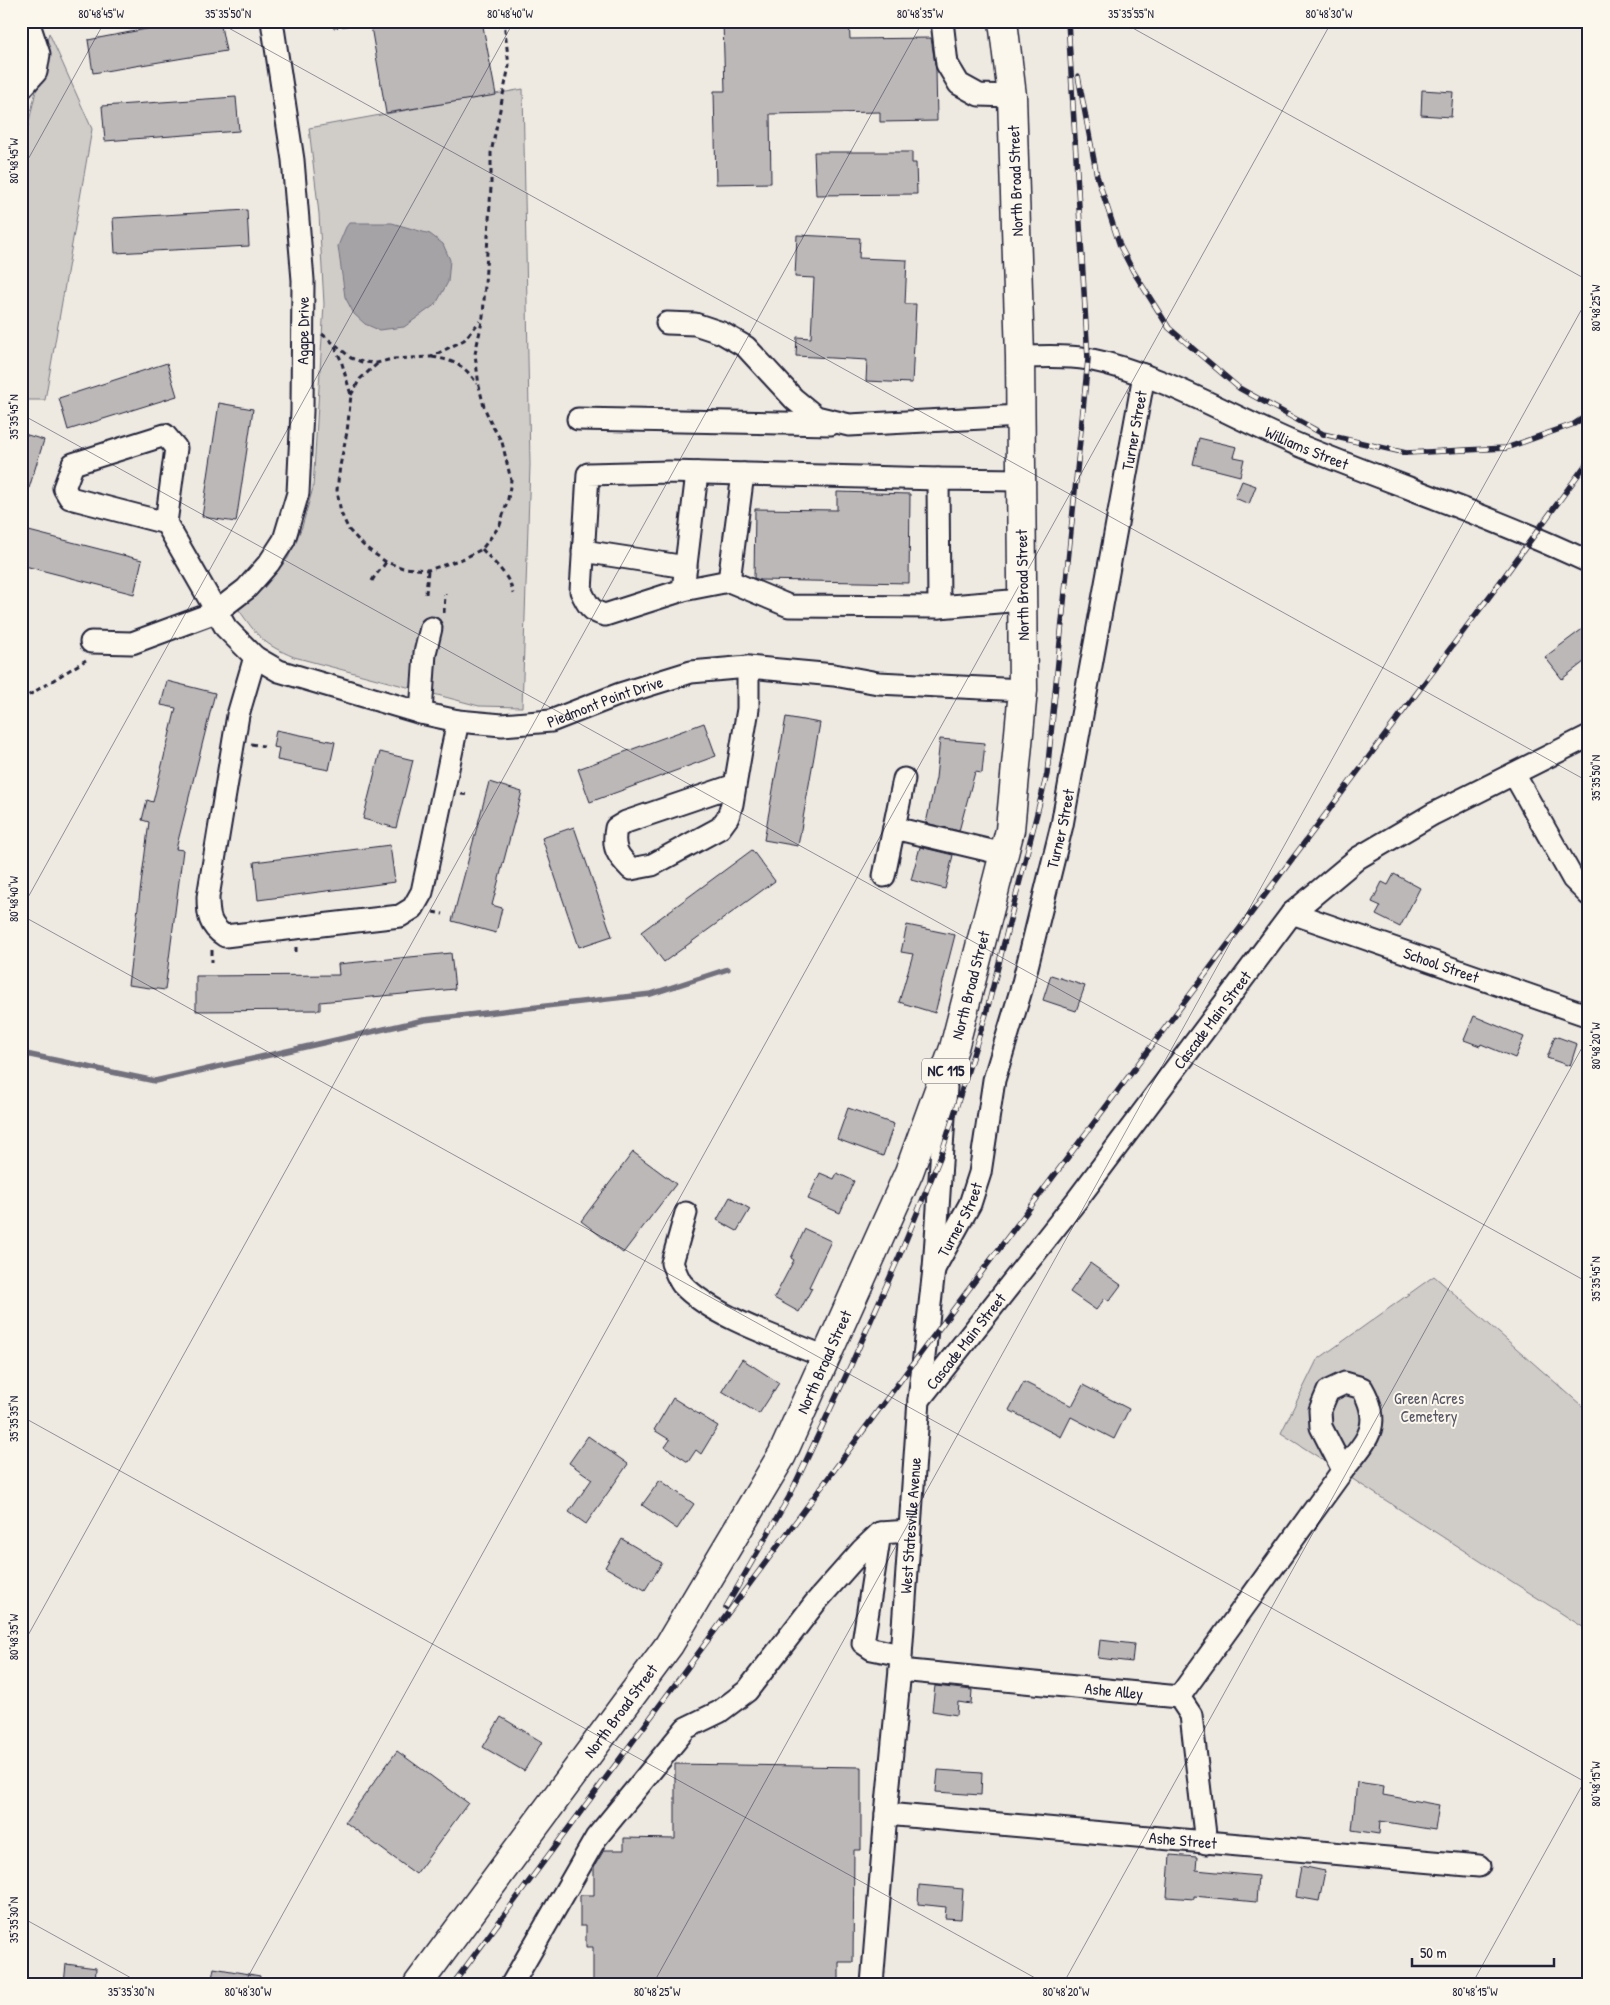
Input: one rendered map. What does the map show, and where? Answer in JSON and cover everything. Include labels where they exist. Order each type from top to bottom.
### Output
[{"type":"main road","name":"North Broad Street","points":[[418,1984],[669,1645],[782,1455],[909,1172],[954,1048],[1010,830],[1023,690],[1020,357],[1012,96],[1003,21]]},
{"type":"street","name":"Agape Drive","points":[[91,642],[132,642],[216,612],[246,589],[269,563],[284,540],[298,492],[302,411],[303,280],[293,160],[272,21]]},
{"type":"street","points":[[942,21],[947,64],[959,84],[979,95],[1012,96]]},
{"type":"street","points":[[21,89],[36,72],[39,54],[27,30]]},
{"type":"street","points":[[667,323],[696,324],[722,333],[746,347],[794,399],[816,417],[848,425]]},
{"type":"street","name":"Williams Street","points":[[1020,357],[1088,359],[1144,375],[1300,445],[1533,536],[1589,562]]},
{"type":"street","name":"Turner Street","points":[[934,1269],[970,1204],[980,1173],[994,1080],[1022,987],[1062,824],[1144,375]]},
{"type":"street","points":[[578,419],[848,425],[1021,416]]},
{"type":"street","points":[[165,435],[176,448],[166,523],[70,498],[64,488],[73,464],[165,435]]},
{"type":"street","points":[[1021,480],[697,473],[588,474],[581,591],[589,607],[596,613],[605,615],[683,590],[729,581],[789,606],[939,607],[1022,600]]},
{"type":"street","points":[[683,590],[697,473]]},
{"type":"street","points":[[729,581],[743,474]]},
{"type":"street","points":[[938,479],[939,607]]},
{"type":"street","name":"Piedmont Point Drive","points":[[166,523],[226,628],[255,657],[279,671],[422,713],[458,721],[502,725],[551,721],[620,694],[691,672],[748,667],[834,674],[878,683],[1023,690]]},
{"type":"street","points":[[583,551],[686,567]]},
{"type":"street","points":[[422,713],[425,653],[431,628]]},
{"type":"street","points":[[255,657],[238,715],[208,897],[208,917],[216,930],[225,936],[400,916],[413,908],[422,892],[458,721]]},
{"type":"street","points":[[735,785],[621,825],[616,828],[614,839],[617,855],[631,869],[652,865],[720,828],[730,810],[735,785],[748,709],[748,667]]},
{"type":"street","name":"Cascade Main Street","points":[[918,1400],[1077,1200],[1292,913],[1358,858],[1433,814],[1589,736]]},
{"type":"street","points":[[1514,774],[1573,879],[1589,895]]},
{"type":"street","points":[[884,876],[904,779]]},
{"type":"street","points":[[894,828],[1004,854]]},
{"type":"street","name":"School Street","points":[[1292,913],[1589,1016]]},
{"type":"street","name":"West Statesville Avenue","points":[[872,1984],[900,1662],[918,1400],[934,1269],[947,1067]]},
{"type":"street","points":[[686,1213],[672,1264],[682,1283],[708,1306],[757,1329],[826,1357]]},
{"type":"street","points":[[1206,1843],[1191,1715],[1179,1697],[1342,1470]]},
{"type":"street","points":[[512,1984],[596,1838],[686,1728],[719,1712],[746,1691],[815,1603],[862,1550],[880,1533],[910,1531]]},
{"type":"street","name":"Ashe Alley","points":[[880,1533],[863,1643],[872,1649],[900,1662],[1179,1697]]},
{"type":"street","name":"Ashe Street","points":[[886,1814],[1479,1866]]},
{"type":"path","points":[[333,343],[341,360],[351,394],[348,432],[340,466],[338,490],[341,513],[349,530],[365,547],[386,562],[403,568],[428,570],[465,558],[482,549],[500,525],[508,500],[511,480],[502,442],[487,414],[479,386],[475,354],[483,317],[491,187],[491,153],[509,66],[504,21]]},
{"type":"path","points":[[333,27],[363,22]]},
{"type":"path","points":[[431,357],[464,340],[483,317]]},
{"type":"path","points":[[320,333],[351,358],[362,362],[377,363],[431,357],[447,359],[459,364],[470,373],[479,386]]},
{"type":"path","points":[[351,394],[360,379],[377,363]]},
{"type":"path","points":[[482,549],[512,584],[513,594]]},
{"type":"path","points":[[372,581],[375,574],[382,569],[386,562]]},
{"type":"path","points":[[426,594],[428,570]]},
{"type":"path","points":[[21,700],[114,642]]},
{"type":"green space","points":[[49,33],[92,129],[45,400],[21,400],[21,157]]},
{"type":"green space","points":[[523,89],[530,465],[522,707],[479,706],[294,657],[262,639],[239,610],[264,588],[288,558],[302,527],[313,488],[324,304],[319,214],[309,128]]},
{"type":"green space","name":"Green Acres Cemetery","points":[[1434,1276],[1589,1412],[1589,1631],[1281,1433],[1317,1360]]},
{"type":"shaded area","points":[[349,223],[392,223],[430,234],[443,244],[450,260],[448,282],[436,304],[404,327],[379,330],[365,324],[354,314],[345,297],[338,246]]},
{"type":"building","points":[[189,21],[220,21],[226,51],[93,73],[88,40]]},
{"type":"building","points":[[370,21],[482,21],[496,95],[386,113]]},
{"type":"building","points":[[723,21],[849,21],[850,39],[931,38],[936,70],[937,121],[880,122],[880,112],[770,114],[771,183],[716,184],[714,91],[725,91]]},
{"type":"building","points":[[1422,90],[1453,92],[1451,117],[1421,115]]},
{"type":"building","points":[[236,97],[239,131],[105,141],[102,106]]},
{"type":"building","points":[[814,152],[912,152],[912,163],[916,163],[917,194],[816,195]]},
{"type":"building","points":[[247,210],[249,246],[115,253],[113,218]]},
{"type":"building","points":[[797,235],[860,238],[859,258],[907,260],[905,304],[916,304],[912,383],[866,381],[867,360],[796,356],[797,337],[811,338],[814,278],[795,277]]},
{"type":"building","points":[[167,363],[177,396],[68,430],[59,398]]},
{"type":"building","points":[[219,403],[253,409],[236,522],[202,517]]},
{"type":"building","points":[[21,433],[44,440],[25,501],[21,501]]},
{"type":"building","points":[[1199,438],[1237,447],[1234,457],[1244,459],[1240,476],[1193,464]]},
{"type":"building","points":[[1242,481],[1256,486],[1249,504],[1235,498]]},
{"type":"building","points":[[837,492],[910,494],[909,583],[760,580],[754,578],[755,509],[837,510]]},
{"type":"building","points":[[21,529],[142,560],[134,594],[21,565]]},
{"type":"building","points":[[1589,624],[1589,658],[1562,679],[1545,657]]},
{"type":"building","points":[[167,681],[215,693],[176,849],[183,850],[165,990],[128,985],[149,822],[142,820],[147,800],[153,802],[176,708],[161,705]]},
{"type":"building","points":[[786,717],[820,723],[798,846],[764,840]]},
{"type":"building","points":[[704,723],[716,756],[590,802],[578,769]]},
{"type":"building","points":[[276,730],[335,742],[329,770],[277,760],[279,748],[273,747]]},
{"type":"building","points":[[940,739],[985,743],[982,773],[975,772],[959,831],[926,823],[936,778]]},
{"type":"building","points":[[380,752],[413,760],[396,828],[363,819]]},
{"type":"building","points":[[489,782],[522,792],[492,905],[502,908],[496,933],[452,921]]},
{"type":"building","points":[[574,827],[612,936],[579,947],[542,838]]},
{"type":"building","points":[[390,845],[395,882],[258,900],[254,862]]},
{"type":"building","points":[[920,847],[953,855],[945,889],[911,880]]},
{"type":"building","points":[[752,850],[775,881],[664,962],[641,932]]},
{"type":"building","points":[[1394,874],[1420,888],[1400,927],[1376,915],[1381,906],[1372,902],[1382,882],[1388,885]]},
{"type":"building","points":[[907,925],[955,935],[935,1013],[899,1002],[913,954],[901,952]]},
{"type":"building","points":[[451,953],[455,989],[320,1002],[320,1010],[196,1011],[196,976],[339,975],[338,964]]},
{"type":"building","points":[[1051,975],[1085,986],[1076,1011],[1043,1000]]},
{"type":"building","points":[[1474,1016],[1524,1037],[1515,1058],[1481,1044],[1480,1046],[1464,1040]]},
{"type":"building","points":[[1555,1036],[1577,1044],[1570,1066],[1547,1058]]},
{"type":"building","points":[[848,1108],[894,1124],[883,1156],[837,1139]]},
{"type":"building","points":[[633,1152],[676,1184],[623,1253],[581,1221]]},
{"type":"building","points":[[820,1173],[834,1179],[837,1173],[854,1181],[840,1213],[808,1199]]},
{"type":"building","points":[[730,1197],[750,1209],[737,1231],[717,1220]]},
{"type":"building","points":[[805,1229],[831,1241],[809,1287],[812,1288],[799,1312],[774,1298],[794,1260],[791,1258]]},
{"type":"building","points":[[1090,1263],[1121,1285],[1109,1301],[1105,1298],[1096,1310],[1070,1292]]},
{"type":"building","points":[[742,1359],[779,1383],[759,1414],[722,1391]]},
{"type":"building","points":[[1024,1382],[1072,1406],[1083,1385],[1129,1409],[1114,1439],[1071,1417],[1061,1437],[1009,1410]]},
{"type":"building","points":[[673,1398],[718,1426],[701,1454],[696,1450],[688,1462],[665,1447],[670,1440],[654,1430]]},
{"type":"building","points":[[588,1436],[628,1464],[586,1524],[569,1512],[592,1479],[569,1463]]},
{"type":"building","points":[[660,1480],[694,1504],[677,1529],[642,1505]]},
{"type":"building","points":[[622,1539],[662,1563],[645,1590],[605,1567]]},
{"type":"building","points":[[1100,1640],[1134,1644],[1132,1662],[1098,1658]]},
{"type":"building","points":[[935,1686],[972,1690],[971,1704],[958,1702],[957,1715],[932,1711]]},
{"type":"building","points":[[501,1717],[542,1742],[524,1771],[483,1747]]},
{"type":"building","points":[[397,1751],[468,1803],[416,1874],[345,1822]]},
{"type":"building","points":[[675,1764],[861,1767],[861,1850],[854,1850],[853,1962],[839,1962],[839,1984],[593,1984],[593,1947],[586,1947],[586,1926],[580,1926],[580,1895],[594,1895],[594,1867],[604,1850],[624,1850],[624,1838],[675,1839]]},
{"type":"building","points":[[938,1770],[982,1773],[981,1795],[936,1792]]},
{"type":"building","points":[[1357,1782],[1384,1786],[1383,1795],[1439,1805],[1435,1830],[1380,1821],[1379,1834],[1352,1830]]},
{"type":"building","points":[[1170,1855],[1197,1857],[1196,1870],[1258,1876],[1256,1902],[1194,1896],[1194,1899],[1167,1897]]},
{"type":"building","points":[[1301,1866],[1325,1871],[1319,1901],[1296,1897]]},
{"type":"building","points":[[919,1885],[963,1889],[961,1919],[945,1918],[946,1907],[918,1904]]},
{"type":"building","points":[[66,1964],[96,1968],[95,1984],[64,1984]]},
{"type":"building","points":[[214,1968],[260,1976],[259,1984],[211,1984]]},
{"type":"waterway","points":[[21,1053],[155,1081],[424,1020],[651,994],[728,969]]},
{"type":"railway","points":[[726,1607],[789,1497],[851,1365],[899,1257],[941,1155],[986,1014],[1047,774],[1088,359],[1068,21]]},
{"type":"railway","points":[[1078,76],[1097,176],[1120,246],[1133,271],[1169,328],[1239,388],[1323,434],[1406,453],[1506,448],[1574,424],[1589,414]]},
{"type":"railway","points":[[453,1984],[926,1346],[1498,585],[1589,460]]}]
